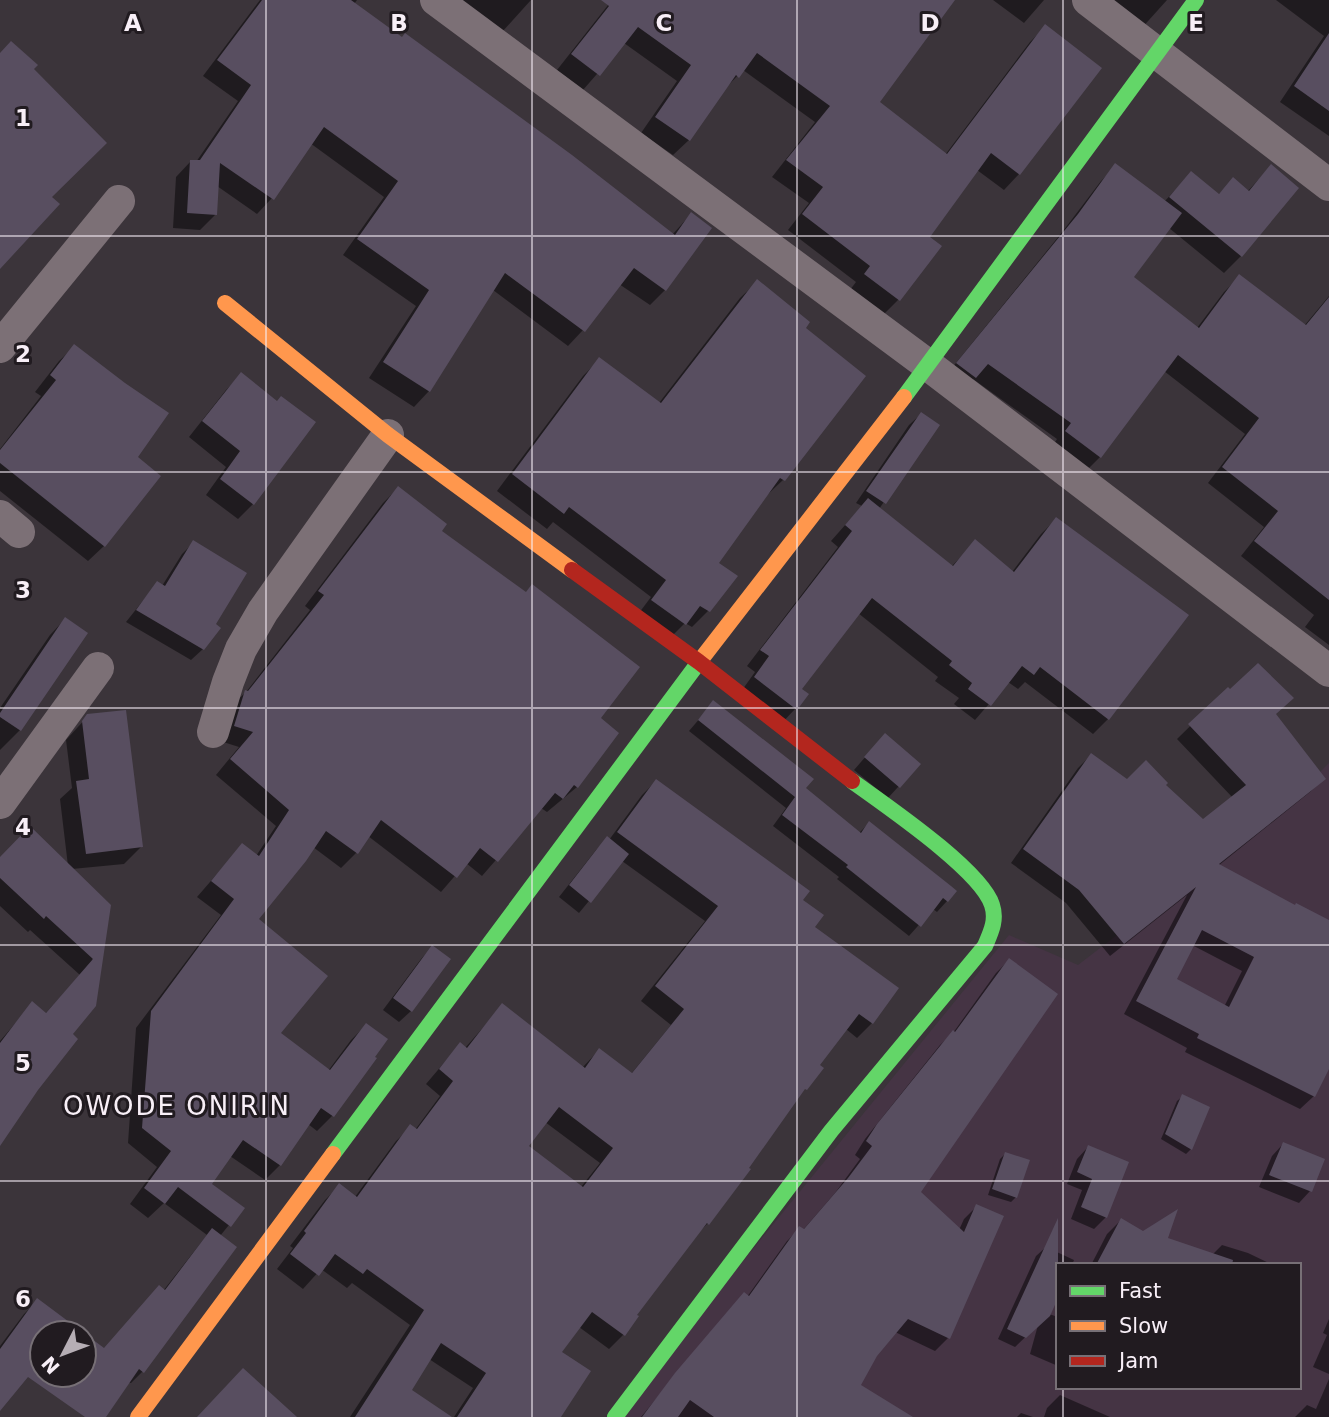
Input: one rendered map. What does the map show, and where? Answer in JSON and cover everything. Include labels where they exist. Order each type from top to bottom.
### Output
[{"type":"street","points":[[436,0],[928,365],[1329,671]]},
{"type":"street","points":[[1088,0],[1329,185]]},
{"type":"street","points":[[147,1414],[699,662],[928,365],[1196,0]]},
{"type":"street","points":[[0,347],[120,201]]},
{"type":"street","points":[[225,303],[388,435],[699,662],[969,872],[985,891],[993,907],[994,924],[985,946],[831,1131],[615,1417]]},
{"type":"street","points":[[213,732],[241,649],[264,611],[388,435]]},
{"type":"street","points":[[0,803],[98,668]]},
{"type":"shaded area","points":[[1329,763],[1329,1417],[616,1417],[1009,935],[1078,965],[1289,803]]},
{"type":"building","points":[[262,0],[351,0],[402,37],[405,33],[572,155],[675,235],[691,212],[712,228],[666,291],[634,268],[585,332],[505,273],[430,392],[383,362],[429,290],[357,239],[398,181],[324,127],[274,200],[220,163],[217,215],[187,213],[190,160],[200,160],[251,85],[217,60]]},
{"type":"building","points":[[601,0],[955,0],[880,102],[947,154],[1045,24],[1102,68],[1020,175],[991,153],[930,237],[942,246],[900,301],[864,274],[870,266],[802,214],[823,187],[786,160],[830,106],[757,53],[739,78],[736,75],[690,141],[655,117],[691,65],[638,27],[600,76],[571,54],[609,6]]},
{"type":"building","points":[[1329,33],[1329,111],[1294,86]]},
{"type":"building","points":[[11,41],[38,65],[34,69],[107,143],[52,197],[60,204],[0,269],[0,53]]},
{"type":"building","points":[[1115,163],[1182,213],[1134,277],[1199,328],[1239,274],[1306,325],[1329,297],[1329,600],[1254,541],[1278,511],[1222,467],[1259,418],[1178,355],[1101,458],[1065,431],[1071,423],[988,364],[976,378],[956,363],[1078,214]]},
{"type":"building","points":[[1271,164],[1299,188],[1242,257],[1169,197],[1191,171],[1219,194],[1233,177],[1249,191]]},
{"type":"building","points":[[757,279],[810,322],[806,328],[866,376],[785,481],[780,478],[719,563],[738,576],[710,612],[700,606],[686,625],[651,600],[666,580],[569,507],[564,514],[512,474],[599,357],[661,403]]},
{"type":"building","points":[[74,344],[169,413],[138,457],[161,476],[105,547],[0,463],[0,450],[56,380],[50,375]]},
{"type":"building","points":[[241,372],[277,401],[281,396],[316,422],[254,505],[220,479],[240,451],[202,421]]},
{"type":"building","points":[[921,412],[940,425],[886,504],[866,491]]},
{"type":"building","points":[[398,486],[447,524],[442,531],[526,592],[532,584],[640,667],[601,718],[619,733],[578,788],[574,785],[563,799],[555,793],[498,862],[480,848],[457,878],[381,820],[358,854],[326,831],[306,861],[259,919],[328,976],[281,1033],[330,1070],[366,1023],[388,1039],[334,1117],[321,1108],[281,1166],[243,1140],[212,1184],[245,1208],[231,1227],[178,1187],[165,1204],[144,1188],[171,1151],[142,1128],[151,1011],[234,899],[211,881],[242,843],[259,856],[289,810],[230,759],[253,732],[234,726],[245,690],[248,691],[324,595],[318,591]]},
{"type":"building","points":[[868,498],[953,566],[975,539],[1014,572],[1056,517],[1189,615],[1109,720],[1040,667],[1034,675],[1022,666],[991,706],[968,689],[972,683],[949,665],[952,661],[872,598],[802,689],[809,694],[797,710],[754,677],[769,656],[760,650],[852,531],[845,525]]},
{"type":"building","points":[[193,540],[247,573],[216,624],[221,628],[204,650],[136,610],[157,581],[165,586]]},
{"type":"building","points":[[65,617],[88,633],[21,731],[0,717],[0,713]]},
{"type":"building","points":[[1258,663],[1294,698],[1276,714],[1326,779],[1219,864],[1329,920],[1329,1069],[1315,1097],[1197,1038],[1199,1034],[1136,1001],[1196,887],[1124,944],[1079,890],[1023,849],[1091,753],[1127,779],[1146,760],[1168,783],[1166,785],[1203,819],[1246,785],[1188,724],[1228,687],[1230,689]],"holes":[[[1202,930],[1254,957],[1229,1007],[1177,979]]]},
{"type":"building","points":[[713,700],[814,779],[806,788],[861,833],[869,821],[957,891],[948,902],[943,898],[921,927],[846,867],[848,865],[782,815],[795,797],[698,720]]},
{"type":"building","points":[[126,710],[143,847],[86,854],[76,781],[89,779],[82,721],[87,714]]},
{"type":"building","points":[[885,733],[921,764],[900,788],[864,757]]},
{"type":"building","points":[[656,779],[810,891],[803,900],[824,915],[815,927],[899,988],[873,1024],[859,1014],[820,1065],[824,1068],[807,1090],[805,1089],[749,1168],[751,1169],[637,1315],[639,1316],[625,1336],[592,1312],[562,1352],[591,1371],[561,1417],[457,1417],[486,1373],[441,1343],[412,1390],[452,1417],[355,1417],[424,1310],[367,1269],[363,1274],[335,1254],[319,1276],[290,1254],[339,1183],[357,1197],[410,1124],[417,1129],[453,1081],[439,1069],[460,1042],[467,1048],[502,1003],[585,1068],[599,1048],[632,1073],[684,1009],[655,986],[718,906],[617,832]],"holes":[[[559,1107],[613,1148],[583,1187],[529,1146]]]},
{"type":"building","points":[[30,826],[111,905],[96,1006],[73,1034],[78,1039],[38,1090],[0,1146],[0,1043],[32,1001],[46,1013],[93,959],[0,878],[0,857]]},
{"type":"building","points":[[607,836],[629,854],[591,903],[569,885]]},
{"type":"building","points":[[432,945],[451,959],[412,1012],[393,998]]},
{"type":"building","points":[[1009,958],[1058,994],[921,1192],[964,1232],[976,1204],[1004,1216],[950,1339],[908,1319],[877,1356],[861,1385],[913,1417],[714,1417],[690,1400],[678,1417],[642,1417],[675,1373],[744,1292],[749,1296],[799,1226],[804,1229],[848,1178],[872,1146],[866,1141],[877,1124],[953,1030],[955,1032]]},
{"type":"building","points":[[1182,1094],[1210,1107],[1192,1150],[1165,1134]]},
{"type":"building","points":[[1283,1142],[1325,1159],[1312,1192],[1269,1175]]},
{"type":"building","points":[[1088,1145],[1129,1162],[1107,1218],[1081,1207],[1092,1179],[1077,1172]]},
{"type":"building","points":[[1005,1152],[1030,1160],[1017,1198],[992,1189]]},
{"type":"building","points":[[1178,1209],[1168,1238],[1233,1260],[1232,1263],[1097,1263],[1121,1218],[1143,1231]]},
{"type":"building","points":[[1058,1218],[1056,1302],[1050,1316],[1026,1338],[1007,1329]]},
{"type":"building","points":[[212,1228],[237,1247],[144,1373],[139,1369],[106,1417],[85,1417],[45,1389],[98,1389],[98,1344],[104,1348],[159,1285],[165,1290]]},
{"type":"building","points":[[37,1298],[65,1319],[28,1319],[28,1377],[0,1411],[0,1349]]},
{"type":"building","points":[[243,1368],[297,1417],[197,1417]]},
{"type":"traffic: fast","points":[[904,397],[1196,0]]},
{"type":"traffic: fast","points":[[333,1154],[699,662]]},
{"type":"traffic: fast","points":[[615,1417],[831,1131],[985,946],[989,936],[994,921],[992,905],[970,874],[930,839],[852,781]]},
{"type":"traffic: slow","points":[[225,303],[388,435],[572,570]]},
{"type":"traffic: slow","points":[[699,662],[904,397]]},
{"type":"traffic: slow","points":[[138,1417],[333,1154]]},
{"type":"traffic: jam","points":[[572,570],[699,662],[852,781]]},
{"type":"district","name":"OWODE ONIRIN","points":[[177,1106]]}]
